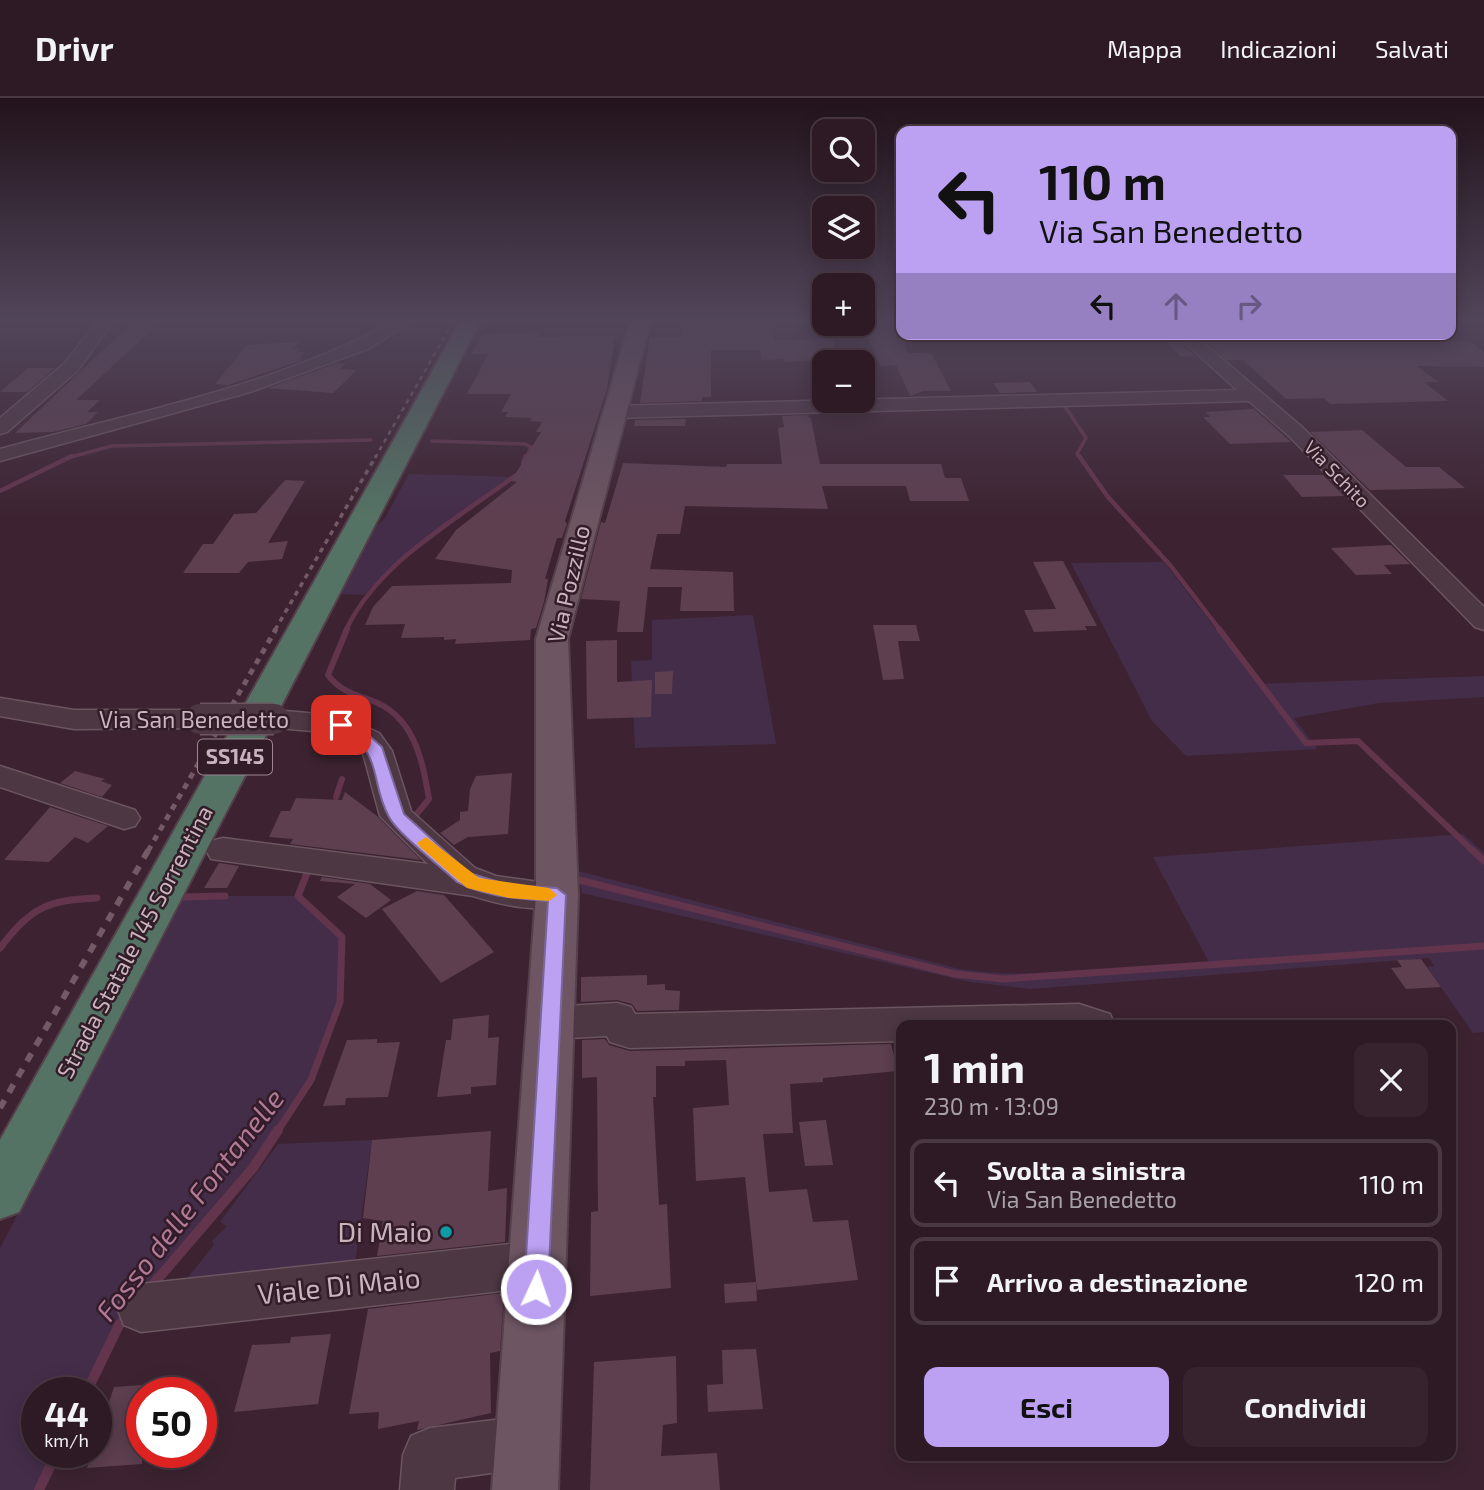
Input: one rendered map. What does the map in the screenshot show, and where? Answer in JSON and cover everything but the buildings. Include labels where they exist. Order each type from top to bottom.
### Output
[{"type":"highway","name":"Strada Statale 145 Sorrentina","points":[[0,1193],[435,387]]},
{"type":"main road","name":"Via Pozzillo","points":[[526,1466],[557,895],[552,639],[620,387]]},
{"type":"street","points":[[0,428],[48,387]]},
{"type":"street","points":[[0,455],[247,387]]},
{"type":"street","name":"Via Schito","points":[[1244,387],[1296,432],[1484,622]]},
{"type":"street","points":[[612,412],[1253,395]]},
{"type":"street","name":"Via San Benedetto","points":[[0,707],[35,717],[60,719],[274,719],[341,725],[368,740],[377,751],[396,816],[474,883],[509,891],[557,895]]},
{"type":"street","points":[[0,776],[124,818]]},
{"type":"street","points":[[223,850],[474,883]]},
{"type":"street","points":[[550,1023],[617,1019],[625,1030],[630,1031],[896,1024]]},
{"type":"street","name":"Viale Di Maio","points":[[141,1308],[537,1264]]},
{"type":"street","points":[[427,1490],[430,1455],[526,1466]]},
{"type":"shaded area","points":[[409,474],[515,477],[382,576],[364,595],[339,594],[367,535],[385,518]]},
{"type":"shaded area","points":[[1164,562],[1258,684],[1484,676],[1484,697],[1379,703],[1294,718],[1317,749],[1186,756],[1152,721],[1071,563]]},
{"type":"shaded area","points":[[753,615],[776,744],[635,748],[631,661],[652,660],[652,620]]},
{"type":"shaded area","points":[[1463,834],[1484,853],[1484,1032],[1473,1033],[1427,967],[1434,966],[1429,958],[1030,989],[970,982],[582,893],[578,871],[959,969],[1021,974],[1084,972],[1209,962],[1153,857]]},
{"type":"shaded area","points":[[185,896],[298,896],[342,937],[340,1002],[311,1080],[253,1168],[119,1325],[94,1377],[21,1377],[21,1468],[50,1468],[39,1490],[0,1490],[0,1248]]},
{"type":"shaded area","points":[[372,1140],[353,1277],[176,1292],[214,1245],[212,1241],[227,1226],[220,1222],[278,1144]]},
{"type":"waterway","points":[[1062,402],[1086,438],[1077,454],[1080,458]]},
{"type":"waterway","points":[[69,457],[112,446],[371,440]]},
{"type":"waterway","points":[[432,441],[525,444],[531,447],[526,458]]},
{"type":"waterway","points":[[523,463],[526,456]]},
{"type":"waterway","points":[[1079,456],[1108,497],[1170,565],[1220,630]]},
{"type":"waterway","points":[[0,491],[69,457]]},
{"type":"waterway","points":[[346,630],[360,606],[398,563],[445,525],[516,475]]},
{"type":"waterway","points":[[347,629],[328,675],[347,691],[385,707],[406,727],[419,754],[429,799],[415,816]]},
{"type":"waterway","points":[[1219,629],[1306,743],[1358,741],[1473,851]]},
{"type":"waterway","points":[[336,797],[342,779]]},
{"type":"waterway","points":[[1471,849],[1484,861]]},
{"type":"waterway","name":"Fosso delle Fontanelle","points":[[277,1132],[311,1080],[340,1002],[342,937],[298,896],[309,868]]},
{"type":"waterway","points":[[575,879],[955,974],[1003,979],[1484,946]]},
{"type":"waterway","name":"Fosso delle Fontanelle","points":[[181,897],[225,896]]},
{"type":"waterway","name":"Fosso delle Fontanelle","points":[[0,948],[21,924],[41,909],[65,901],[97,898]]},
{"type":"waterway","name":"Fosso delle Fontanelle","points":[[150,1288],[253,1168],[278,1130]]},
{"type":"waterway","name":"Fosso delle Fontanelle","points":[[94,1377],[119,1325],[128,1315]]},
{"type":"waterway","name":"Fosso delle Fontanelle","points":[[39,1490],[49,1468]]},
{"type":"railway","points":[[375,458],[416,387]]},
{"type":"railway","points":[[275,630],[376,456]]},
{"type":"railway","points":[[148,851],[276,629]]},
{"type":"railway","points":[[0,1108],[149,849]]},
{"type":"slow traffic","points":[[426,843],[463,877],[474,883],[509,891],[549,895]]},
{"type":"place","name":"Di Maio","points":[[446,1232]]},
{"type":"route","points":[[341,725],[356,731],[377,751],[387,794],[396,816],[463,877],[474,883],[509,891],[557,895],[536,1289]]}]
